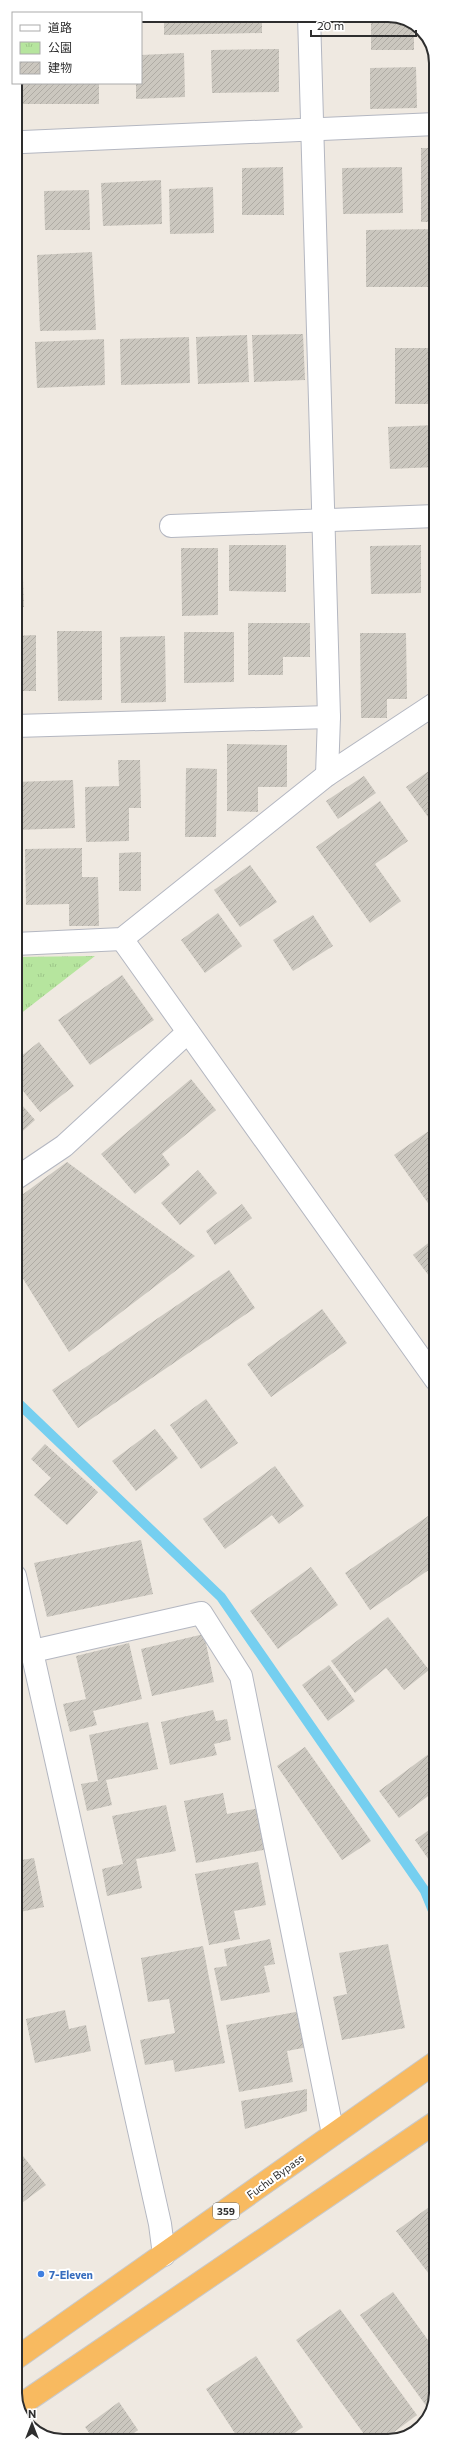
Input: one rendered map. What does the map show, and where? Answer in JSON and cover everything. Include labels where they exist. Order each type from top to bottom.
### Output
[{"type":"highway","name":"Fuchu Bypass","points":[[22,2354],[429,2067]]},
{"type":"highway","points":[[23,2403],[429,2127]]},
{"type":"street","points":[[309,22],[329,717],[327,775]]},
{"type":"street","points":[[23,142],[429,124]]},
{"type":"street","points":[[171,526],[429,516]]},
{"type":"street","points":[[22,944],[122,939],[327,775],[429,708]]},
{"type":"street","points":[[22,726],[329,717]]},
{"type":"street","points":[[122,939],[429,1370]]},
{"type":"street","points":[[22,1174],[64,1146],[188,1032]]},
{"type":"street","points":[[22,1607],[160,2224],[164,2255]]},
{"type":"street","points":[[32,1651],[201,1613],[241,1676],[333,2134]]},
{"type":"green space","points":[[95,956],[22,1013],[22,957]]},
{"type":"building","points":[[164,22],[262,22],[262,33],[164,35]]},
{"type":"building","points":[[371,22],[399,23],[409,27],[414,31],[414,50],[371,50]]},
{"type":"building","points":[[279,49],[279,92],[212,93],[211,50]]},
{"type":"building","points":[[184,53],[185,97],[136,99],[136,84],[142,84],[142,55]]},
{"type":"building","points":[[416,67],[417,108],[370,109],[370,68]]},
{"type":"building","points":[[22,84],[99,84],[99,104],[22,104]]},
{"type":"building","points":[[421,148],[429,148],[429,222],[421,222]]},
{"type":"building","points":[[283,167],[284,215],[242,215],[242,168]]},
{"type":"building","points":[[402,167],[403,213],[343,214],[342,168]]},
{"type":"building","points":[[161,180],[162,224],[103,226],[101,183]]},
{"type":"building","points":[[213,187],[214,233],[170,234],[169,189]]},
{"type":"building","points":[[89,190],[90,230],[45,230],[44,191]]},
{"type":"building","points":[[429,229],[429,287],[366,287],[366,230]]},
{"type":"building","points":[[92,252],[96,330],[40,331],[37,255]]},
{"type":"building","points":[[303,334],[305,380],[254,382],[252,335]]},
{"type":"building","points":[[247,335],[249,382],[198,384],[196,337]]},
{"type":"building","points":[[189,337],[190,383],[121,385],[120,339]]},
{"type":"building","points":[[104,339],[105,385],[37,388],[35,342]]},
{"type":"building","points":[[395,348],[429,348],[429,404],[395,404]]},
{"type":"building","points":[[429,425],[429,467],[390,469],[388,427]]},
{"type":"building","points":[[229,545],[286,545],[286,592],[229,591]]},
{"type":"building","points":[[421,545],[421,593],[371,594],[370,546]]},
{"type":"building","points":[[181,548],[218,548],[218,615],[182,616]]},
{"type":"building","points":[[22,549],[24,607],[22,607]]},
{"type":"building","points":[[248,623],[310,623],[310,657],[283,657],[283,675],[248,675]]},
{"type":"building","points":[[57,631],[102,631],[102,700],[58,701]]},
{"type":"building","points":[[184,632],[234,632],[234,682],[184,683]]},
{"type":"building","points":[[360,633],[406,633],[407,699],[387,699],[387,718],[361,718]]},
{"type":"building","points":[[36,635],[36,691],[22,691],[22,636]]},
{"type":"building","points":[[165,636],[166,702],[121,703],[120,637]]},
{"type":"building","points":[[227,744],[287,745],[287,787],[258,787],[258,812],[227,811]]},
{"type":"building","points":[[118,760],[140,760],[141,808],[129,808],[129,841],[86,842],[85,787],[119,786]]},
{"type":"building","points":[[186,768],[217,769],[216,837],[185,837]]},
{"type":"building","points":[[429,771],[429,818],[406,787]]},
{"type":"building","points":[[364,776],[376,793],[338,819],[326,801]]},
{"type":"building","points":[[73,780],[75,828],[22,830],[22,782]]},
{"type":"building","points":[[380,801],[408,841],[375,864],[401,901],[370,923],[316,847]]},
{"type":"building","points":[[82,848],[82,877],[98,877],[99,926],[69,926],[69,904],[26,905],[25,849]]},
{"type":"building","points":[[141,852],[141,891],[119,891],[119,853]]},
{"type":"building","points":[[250,865],[277,902],[240,927],[214,890]]},
{"type":"building","points":[[218,913],[242,946],[205,973],[181,940]]},
{"type":"building","points":[[313,915],[333,946],[293,971],[273,940]]},
{"type":"building","points":[[122,975],[154,1020],[90,1065],[58,1020]]},
{"type":"building","points":[[39,1042],[74,1086],[40,1112],[22,1090],[22,1055]]},
{"type":"building","points":[[191,1079],[216,1110],[162,1154],[170,1165],[135,1194],[101,1154]]},
{"type":"building","points":[[22,1105],[35,1120],[22,1132]]},
{"type":"building","points":[[429,1131],[429,1205],[394,1155]]},
{"type":"building","points":[[67,1162],[195,1256],[69,1352],[22,1277],[22,1195]]},
{"type":"building","points":[[198,1170],[217,1193],[180,1225],[161,1203]]},
{"type":"building","points":[[242,1204],[252,1218],[215,1245],[206,1231]]},
{"type":"building","points":[[429,1242],[429,1276],[413,1255]]},
{"type":"building","points":[[229,1270],[255,1308],[78,1428],[52,1390]]},
{"type":"building","points":[[322,1309],[347,1343],[271,1397],[247,1364]]},
{"type":"building","points":[[206,1399],[238,1443],[201,1469],[170,1425]]},
{"type":"building","points":[[155,1429],[178,1458],[136,1491],[112,1461]]},
{"type":"building","points":[[45,1444],[98,1492],[67,1525],[34,1495],[51,1478],[31,1459]]},
{"type":"building","points":[[275,1466],[304,1506],[279,1524],[272,1515],[225,1549],[203,1519]]},
{"type":"building","points":[[429,1515],[429,1570],[370,1610],[345,1573]]},
{"type":"building","points":[[141,1540],[153,1594],[47,1617],[34,1563]]},
{"type":"building","points":[[311,1567],[338,1605],[278,1649],[250,1611]]},
{"type":"building","points":[[388,1617],[429,1670],[404,1690],[386,1668],[355,1693],[331,1661]]},
{"type":"building","points":[[204,1634],[214,1682],[152,1696],[141,1649]]},
{"type":"building","points":[[129,1643],[142,1699],[93,1711],[97,1725],[70,1732],[63,1704],[86,1699],[76,1656]]},
{"type":"building","points":[[329,1665],[355,1701],[328,1721],[302,1685]]},
{"type":"building","points":[[213,1710],[216,1721],[227,1719],[231,1740],[214,1744],[217,1755],[170,1765],[161,1722]]},
{"type":"building","points":[[148,1722],[158,1769],[106,1780],[112,1805],[87,1811],[81,1784],[98,1781],[89,1735]]},
{"type":"building","points":[[305,1747],[371,1841],[342,1860],[277,1766]]},
{"type":"building","points":[[429,1754],[429,1795],[399,1818],[379,1791]]},
{"type":"building","points":[[223,1793],[227,1814],[260,1808],[268,1849],[196,1863],[184,1801]]},
{"type":"building","points":[[166,1805],[176,1851],[136,1859],[142,1888],[107,1896],[102,1869],[123,1864],[112,1816]]},
{"type":"building","points":[[429,1830],[429,1860],[415,1840]]},
{"type":"building","points":[[34,1858],[44,1907],[22,1912],[22,1860]]},
{"type":"building","points":[[258,1862],[266,1905],[234,1911],[240,1939],[209,1945],[195,1874]]},
{"type":"building","points":[[270,1939],[275,1964],[264,1966],[270,1992],[221,2001],[214,1968],[227,1966],[224,1949]]},
{"type":"building","points":[[388,1944],[405,2028],[342,2040],[333,1997],[347,1994],[339,1953]]},
{"type":"building","points":[[203,1946],[225,2063],[175,2072],[173,2060],[145,2065],[140,2040],[175,2033],[169,1999],[148,2002],[141,1958]]},
{"type":"building","points":[[65,2010],[69,2029],[86,2025],[91,2051],[35,2063],[26,2019]]},
{"type":"building","points":[[301,2011],[308,2047],[287,2051],[293,2082],[239,2092],[226,2025]]},
{"type":"building","points":[[307,2089],[307,2111],[245,2129],[241,2101]]},
{"type":"building","points":[[22,2155],[46,2185],[22,2203]]},
{"type":"building","points":[[429,2207],[429,2274],[396,2231]]},
{"type":"building","points":[[393,2292],[429,2341],[429,2399],[427,2407],[360,2315]]},
{"type":"building","points":[[340,2309],[417,2415],[391,2434],[364,2434],[296,2340]]},
{"type":"building","points":[[256,2356],[303,2427],[293,2434],[235,2434],[206,2389]]},
{"type":"building","points":[[119,2402],[138,2430],[133,2434],[90,2434],[85,2427]]},
{"type":"waterway","points":[[22,1407],[221,1597],[425,1891],[429,1901]]},
{"type":"place","name":"7-Eleven","points":[[41,2274]]}]
